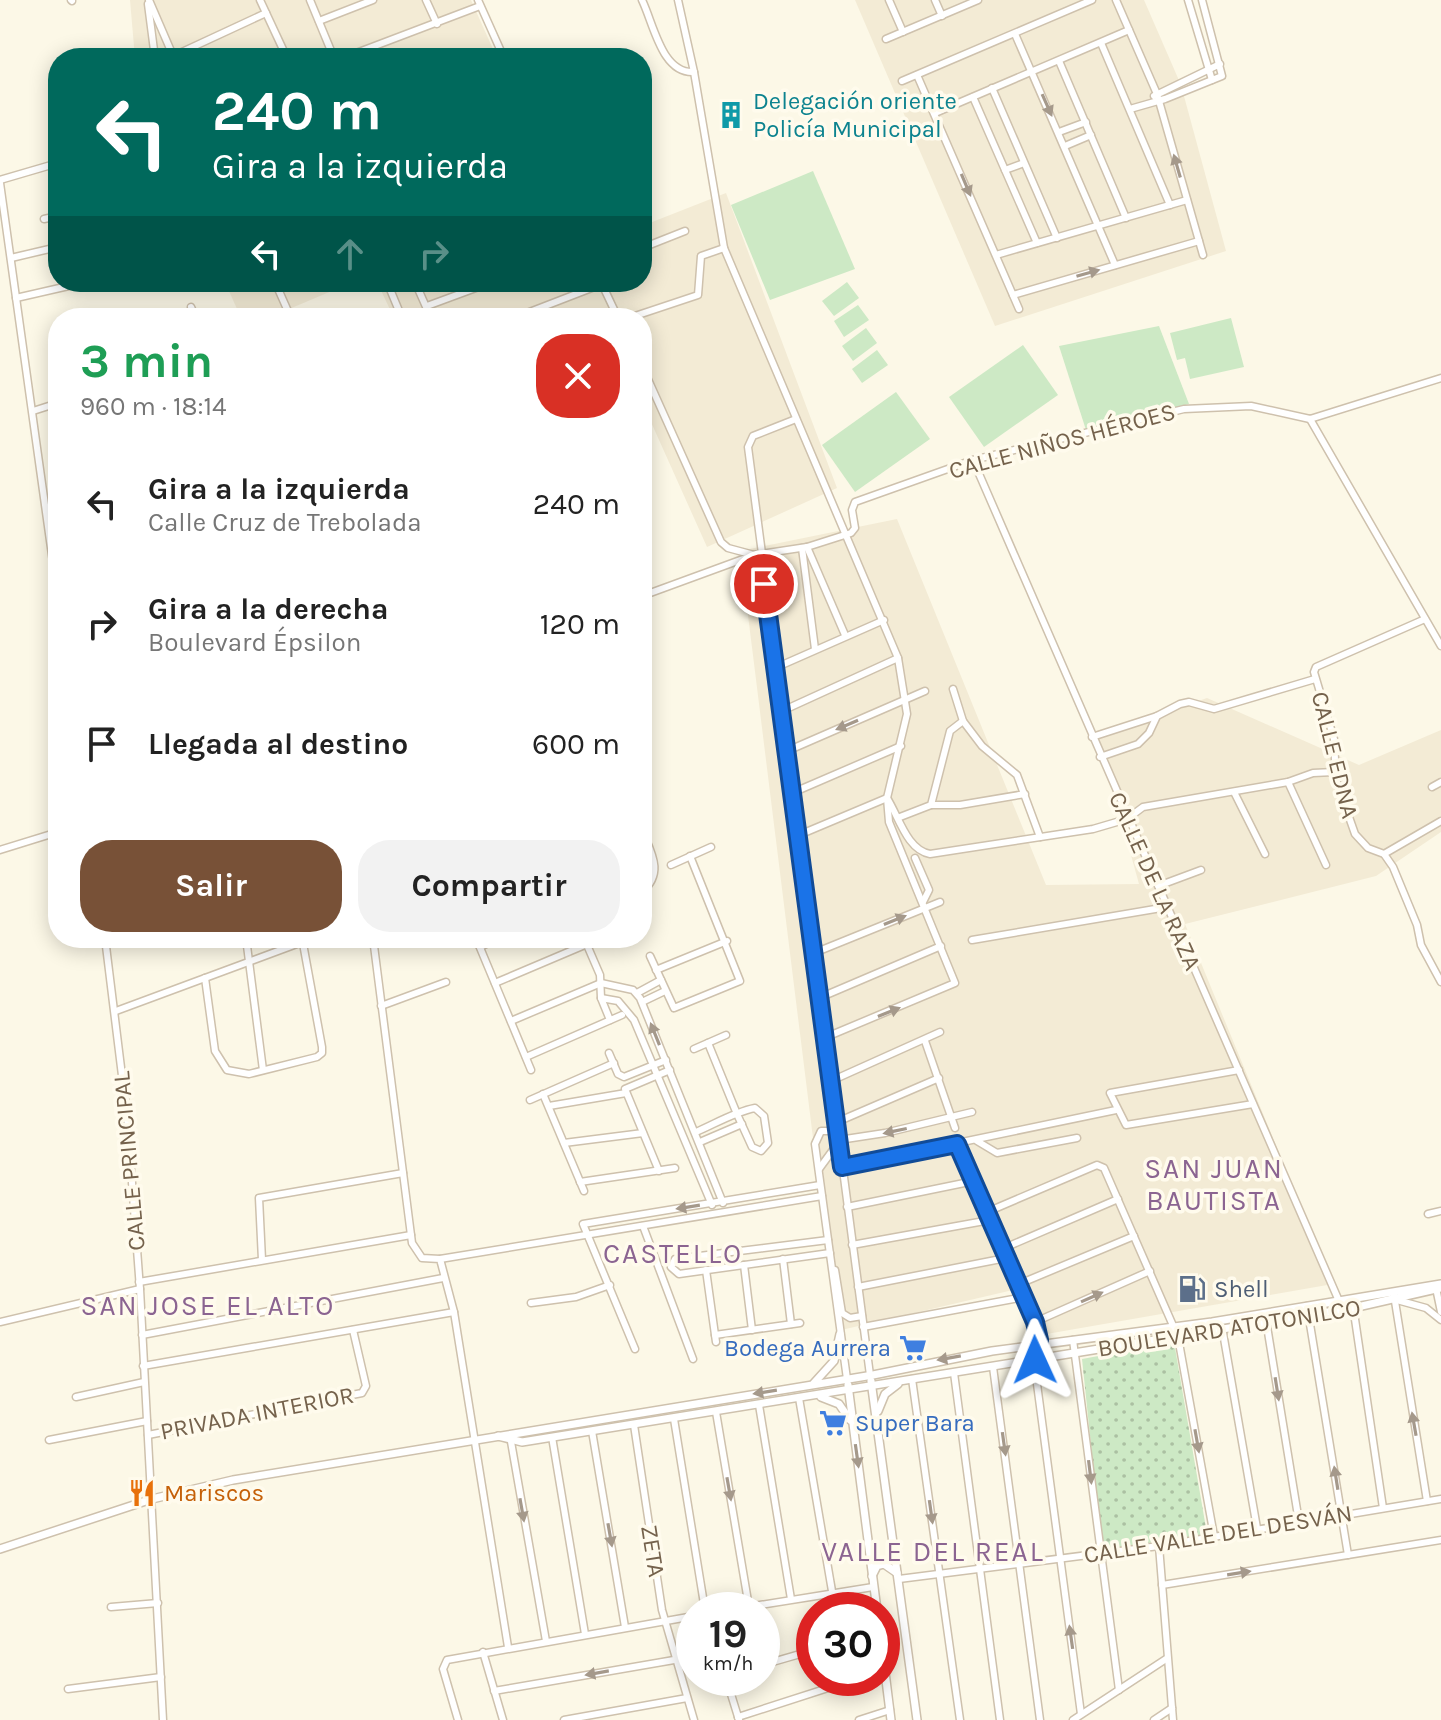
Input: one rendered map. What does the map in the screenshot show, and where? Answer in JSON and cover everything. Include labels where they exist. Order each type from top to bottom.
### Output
[{"type":"street","points":[[148,0],[168,48]]},
{"type":"street","points":[[148,0],[154,48]]},
{"type":"street","points":[[260,0],[282,48]]},
{"type":"street","points":[[310,0],[330,48]]},
{"type":"street","points":[[319,21],[373,0]]},
{"type":"street","points":[[426,0],[437,24]]},
{"type":"street","points":[[642,0],[671,65],[682,73],[694,72]]},
{"type":"street","points":[[678,0],[694,72],[724,248],[898,658],[907,699],[901,746],[887,798],[889,822],[941,946],[954,986],[824,1038]]},
{"type":"street","points":[[889,0],[903,32]]},
{"type":"street","points":[[935,0],[942,16]]},
{"type":"street","points":[[956,0],[960,8]]},
{"type":"street","points":[[886,39],[978,0]]},
{"type":"street","points":[[902,81],[1092,0]]},
{"type":"street","points":[[1116,0],[1157,97],[1203,255]]},
{"type":"street","points":[[1188,0],[1209,68],[1216,78]]},
{"type":"street","points":[[1202,0],[1220,64],[1216,78]]},
{"type":"street","points":[[371,48],[437,24],[479,3],[499,48]]},
{"type":"street","points":[[191,48],[266,13]]},
{"type":"street","points":[[935,113],[1129,30]]},
{"type":"street","points":[[1015,34],[1115,265]]},
{"type":"street","points":[[1101,43],[1170,205]]},
{"type":"street","points":[[1059,61],[1126,218]]},
{"type":"street","points":[[1130,109],[1220,64]]},
{"type":"street","points":[[917,75],[1019,309]]},
{"type":"street","points":[[1157,97],[1216,78]]},
{"type":"street","points":[[992,88],[1057,238]]},
{"type":"street","points":[[973,97],[1037,243]]},
{"type":"street","points":[[1059,132],[1086,122]]},
{"type":"street","points":[[1065,146],[1091,135]]},
{"type":"street","points":[[1000,158],[1019,150]]},
{"type":"street","points":[[1005,170],[1024,163]]},
{"type":"street","points":[[48,166],[0,182],[48,525]]},
{"type":"street","points":[[996,255],[1187,200]]},
{"type":"street","points":[[44,219],[48,218]]},
{"type":"street","points":[[652,244],[685,231]]},
{"type":"street","points":[[1013,295],[1199,241]]},
{"type":"street","points":[[652,310],[698,295],[701,256],[724,248]]},
{"type":"street","points":[[11,258],[48,249]]},
{"type":"street","points":[[16,298],[48,291]]},
{"type":"street","points":[[420,292],[427,306],[465,292]]},
{"type":"street","points":[[539,308],[579,292]]},
{"type":"street","points":[[1441,378],[1310,419],[1441,646]]},
{"type":"street","points":[[652,388],[721,542],[728,548],[757,554]]},
{"type":"street","points":[[33,411],[48,406]]},
{"type":"street","name":"CALLE NIÑOS HÉROES","points":[[847,534],[855,528],[852,510],[855,502],[973,460],[1203,406],[1275,408],[1310,419]]},
{"type":"street","points":[[796,419],[753,436],[749,441],[757,554],[782,711],[917,1720]]},
{"type":"street","name":"CALLE DE LA RAZA","points":[[973,460],[1339,1301]]},
{"type":"street","points":[[652,592],[757,554],[804,547],[847,534]]},
{"type":"street","points":[[804,547],[845,635]]},
{"type":"street","points":[[804,547],[815,649]]},
{"type":"street","name":"CALLE EDNA","points":[[1425,619],[1316,667],[1315,679],[1334,739],[1334,772],[1355,834],[1368,848],[1384,854],[1393,867],[1417,925],[1421,945],[1441,982]]},
{"type":"street","points":[[775,668],[884,620]]},
{"type":"street","points":[[782,711],[898,658]]},
{"type":"street","points":[[1092,737],[1189,702],[1214,709],[1315,679]]},
{"type":"street","points":[[953,689],[963,721],[994,758],[1017,775],[1040,837]]},
{"type":"street","points":[[787,751],[925,691]]},
{"type":"street","points":[[1100,757],[1143,741],[1157,716]]},
{"type":"street","points":[[931,805],[950,731],[963,721]]},
{"type":"street","points":[[792,793],[901,746]]},
{"type":"street","points":[[907,865],[918,855],[1067,835],[1127,819],[1143,807],[1288,782],[1313,773],[1334,772]]},
{"type":"street","points":[[1288,782],[1326,865]]},
{"type":"street","points":[[1432,787],[1441,782]]},
{"type":"street","points":[[1234,792],[1265,854]]},
{"type":"street","points":[[900,817],[931,805],[960,805],[1025,794]]},
{"type":"street","points":[[887,798],[918,855],[929,890],[924,906]]},
{"type":"street","points":[[799,835],[887,798]]},
{"type":"street","points":[[1384,854],[1441,821]]},
{"type":"street","points":[[0,850],[48,835]]},
{"type":"street","points":[[671,865],[711,847]]},
{"type":"street","points":[[650,956],[665,991],[677,1008],[737,984],[740,976],[690,856]]},
{"type":"street","points":[[652,858],[656,869],[652,881]]},
{"type":"street","points":[[1158,886],[1201,870]]},
{"type":"street","points":[[814,953],[940,902]]},
{"type":"street","points":[[972,940],[1167,907]]},
{"type":"street","points":[[656,970],[727,941]]},
{"type":"street","points":[[819,998],[941,946]]},
{"type":"street","name":"CALLE PRINCIPAL","points":[[107,948],[116,1011],[140,1285],[163,1720]]},
{"type":"street","points":[[247,948],[263,1070]]},
{"type":"street","points":[[116,1011],[283,948]]},
{"type":"street","points":[[205,978],[215,1051],[227,1070],[241,1075],[322,1053],[304,948]]},
{"type":"street","points":[[374,948],[411,1235],[417,1255],[428,1260],[440,1259],[822,1196]]},
{"type":"street","points":[[480,948],[531,1070]]},
{"type":"street","points":[[495,983],[570,948]]},
{"type":"street","points":[[588,948],[610,1020]]},
{"type":"street","points":[[621,1003],[634,991],[661,980]]},
{"type":"street","points":[[381,1006],[446,982]]},
{"type":"street","points":[[511,1021],[601,983],[634,991],[642,1002],[696,1132],[725,1211]]},
{"type":"street","points":[[642,1002],[665,991]]},
{"type":"street","points":[[601,998],[607,996],[621,1003],[634,1020],[713,1213]]},
{"type":"street","points":[[526,1057],[622,1015]]},
{"type":"street","points":[[831,1081],[940,1032]]},
{"type":"street","points":[[694,1049],[726,1035]]},
{"type":"street","points":[[925,1041],[955,1128]]},
{"type":"street","points":[[696,1132],[737,1114],[755,1108],[762,1114],[766,1147],[754,1150],[737,1114],[708,1043]]},
{"type":"street","points":[[609,1053],[624,1077],[666,1060]]},
{"type":"street","points":[[530,1100],[614,1063]]},
{"type":"street","points":[[659,1171],[626,1093],[627,1086],[670,1070]]},
{"type":"street","points":[[1239,1070],[1112,1091],[1116,1110],[1126,1125],[1253,1104]]},
{"type":"street","points":[[837,1122],[939,1078]]},
{"type":"street","points":[[549,1106],[626,1093]]},
{"type":"street","points":[[543,1094],[584,1191]]},
{"type":"street","points":[[842,1167],[1116,1110]]},
{"type":"street","points":[[818,1169],[839,1140],[972,1112]]},
{"type":"street","points":[[700,1142],[742,1124]]},
{"type":"street","points":[[838,1131],[822,1131],[817,1135],[818,1169],[874,1592]]},
{"type":"street","points":[[564,1143],[643,1133]]},
{"type":"street","points":[[977,1141],[997,1153],[1077,1138]]},
{"type":"street","points":[[957,1144],[1035,1322],[1039,1344],[1035,1360],[1081,1714]]},
{"type":"street","points":[[987,1212],[1097,1165],[1104,1168],[1178,1337],[1214,1536]]},
{"type":"street","points":[[580,1182],[675,1168]]},
{"type":"street","points":[[262,1260],[256,1201],[259,1198],[403,1173]]},
{"type":"street","points":[[847,1207],[974,1181]]},
{"type":"street","points":[[635,1349],[583,1224],[820,1185]]},
{"type":"street","points":[[1002,1249],[1118,1199]]},
{"type":"street","points":[[1428,1214],[1441,1211]]},
{"type":"street","points":[[852,1245],[990,1220]]},
{"type":"street","points":[[643,1226],[693,1359]]},
{"type":"street","points":[[0,1322],[140,1285],[262,1260],[411,1235]]},
{"type":"street","points":[[1019,1284],[1134,1236]]},
{"type":"street","points":[[828,1240],[675,1259],[671,1265],[676,1274],[783,1259],[830,1256]]},
{"type":"street","points":[[830,1256],[842,1313],[850,1318],[862,1316]]},
{"type":"street","points":[[858,1287],[1006,1258]]},
{"type":"street","points":[[440,1259],[454,1312],[508,1647]]},
{"type":"street","points":[[783,1259],[791,1324]]},
{"type":"street","points":[[744,1265],[752,1330]]},
{"type":"street","points":[[706,1270],[716,1339],[800,1323]]},
{"type":"street","points":[[1035,1322],[1150,1271]]},
{"type":"street","points":[[142,1335],[443,1278]]},
{"type":"street","points":[[531,1303],[576,1297],[610,1285]]},
{"type":"street","points":[[1438,1286],[1441,1312]]},
{"type":"street","name":"BOULEVARD ATOTONILCO","points":[[1308,1310],[1353,1308],[1396,1300],[1438,1286]]},
{"type":"street","name":"BOULEVARD ATOTONILCO","points":[[510,1437],[1039,1344],[1266,1317],[1393,1291],[1438,1286]]},
{"type":"street","points":[[1393,1291],[1427,1501]]},
{"type":"street","points":[[863,1327],[1024,1297]]},
{"type":"street","points":[[1352,1299],[1383,1508]]},
{"type":"street","points":[[1396,1300],[1426,1308],[1441,1320]]},
{"type":"street","points":[[1308,1310],[1348,1555]]},
{"type":"street","points":[[143,1366],[454,1312]]},
{"type":"street","points":[[1266,1317],[1299,1522]]},
{"type":"street","name":"BOULEVARD ATOTONILCO","points":[[0,1549],[152,1499],[233,1480],[496,1435],[552,1437],[674,1419],[1178,1337],[1266,1317]]},
{"type":"street","points":[[1221,1320],[1257,1528]]},
{"type":"street","name":"PRIVADA INTERIOR","points":[[148,1435],[259,1416],[365,1391],[353,1330]]},
{"type":"street","points":[[814,1384],[834,1361],[840,1334]]},
{"type":"street","points":[[1073,1340],[1119,1690]]},
{"type":"street","points":[[993,1367],[1040,1720]]},
{"type":"street","points":[[954,1373],[1000,1720]]},
{"type":"street","points":[[876,1417],[885,1394],[908,1380],[960,1720]]},
{"type":"street","points":[[76,1397],[144,1382]]},
{"type":"street","points":[[811,1396],[839,1404],[852,1424]]},
{"type":"street","points":[[799,1398],[832,1591]]},
{"type":"street","points":[[759,1405],[791,1599]]},
{"type":"street","points":[[716,1412],[746,1592]]},
{"type":"street","points":[[674,1419],[702,1592]]},
{"type":"street","points":[[49,1440],[147,1421]]},
{"type":"street","name":"ZETA","points":[[634,1425],[665,1621],[694,1720]]},
{"type":"street","points":[[592,1431],[625,1627]]},
{"type":"street","points":[[510,1437],[546,1641]]},
{"type":"street","points":[[552,1437],[585,1634]]},
{"type":"street","name":"CALLE VALLE DEL DESVÁN","points":[[898,1577],[1159,1546],[1441,1499]]},
{"type":"street","points":[[1162,1585],[1441,1540]]},
{"type":"street","points":[[1159,1546],[1173,1720]]},
{"type":"street","points":[[872,1577],[877,1566],[884,1564],[892,1566],[898,1577]]},
{"type":"street","points":[[780,1601],[873,1587]]},
{"type":"street","points":[[111,1607],[158,1603]]},
{"type":"street","points":[[458,1720],[444,1661],[508,1647],[676,1619]]},
{"type":"street","points":[[483,1652],[503,1720]]},
{"type":"street","points":[[1073,1720],[1166,1659]]},
{"type":"street","points":[[494,1691],[674,1660]]},
{"type":"street","points":[[68,1689],[161,1677]]},
{"type":"street","points":[[731,1696],[738,1718],[805,1696]]},
{"type":"street","points":[[888,1696],[891,1720]]},
{"type":"street","points":[[564,1720],[687,1698]]},
{"type":"street","points":[[1154,1720],[1172,1708]]},
{"type":"street","points":[[859,1720],[890,1710]]},
{"type":"shaded area","points":[[130,0],[471,0],[493,48],[134,48]]},
{"type":"shaded area","points":[[855,0],[1144,0],[1181,85],[1226,251],[995,326]]},
{"type":"shaded area","points":[[726,193],[837,488],[707,547],[652,424],[652,308],[389,308],[382,292],[652,292],[652,222]]},
{"type":"shaded area","points":[[229,292],[329,292],[292,308],[237,308]]},
{"type":"shaded area","points":[[897,519],[1046,885],[1139,884],[1098,736],[1207,698],[1359,765],[1441,730],[1441,832],[1376,876],[1185,924],[1333,1284],[1035,1336],[1013,1290],[837,1331],[740,551]]},
{"type":"green space","points":[[813,171],[855,269],[770,300],[731,205]]},
{"type":"green space","points":[[847,282],[859,298],[834,316],[822,301]]},
{"type":"green space","points":[[858,305],[869,320],[844,337],[834,321]]},
{"type":"green space","points":[[1231,318],[1244,367],[1190,379],[1185,358],[1177,360],[1170,333]]},
{"type":"green space","points":[[1159,326],[1189,404],[1086,430],[1059,346]]},
{"type":"green space","points":[[866,328],[877,343],[853,361],[842,346]]},
{"type":"green space","points":[[1023,345],[1058,395],[984,447],[949,397]]},
{"type":"green space","points":[[877,350],[888,365],[862,383],[852,369]]},
{"type":"green space","points":[[896,392],[930,439],[855,492],[822,445]]},
{"type":"green space","points":[[1174,1342],[1207,1534],[1102,1550],[1082,1359]]},
{"type":"place","name":"Delegación oriente Policía Municipal","points":[[731,115]]},
{"type":"place","name":"Shell","points":[[1192,1289]]},
{"type":"place","name":"Bodega Aurrera","points":[[913,1348]]},
{"type":"place","name":"Super Bara","points":[[833,1423]]},
{"type":"place","name":"Mariscos","points":[[142,1493]]},
{"type":"district","name":"SAN JUAN BAUTISTA","points":[[1214,1184]]},
{"type":"district","name":"CASTELLO","points":[[673,1253]]},
{"type":"district","name":"SAN JOSE EL ALTO","points":[[208,1305]]},
{"type":"district","name":"VALLE DEL REAL","points":[[933,1551]]},
{"type":"route","points":[[764,584],[842,1167],[957,1144],[1035,1322],[1039,1340],[1035,1360]]}]
